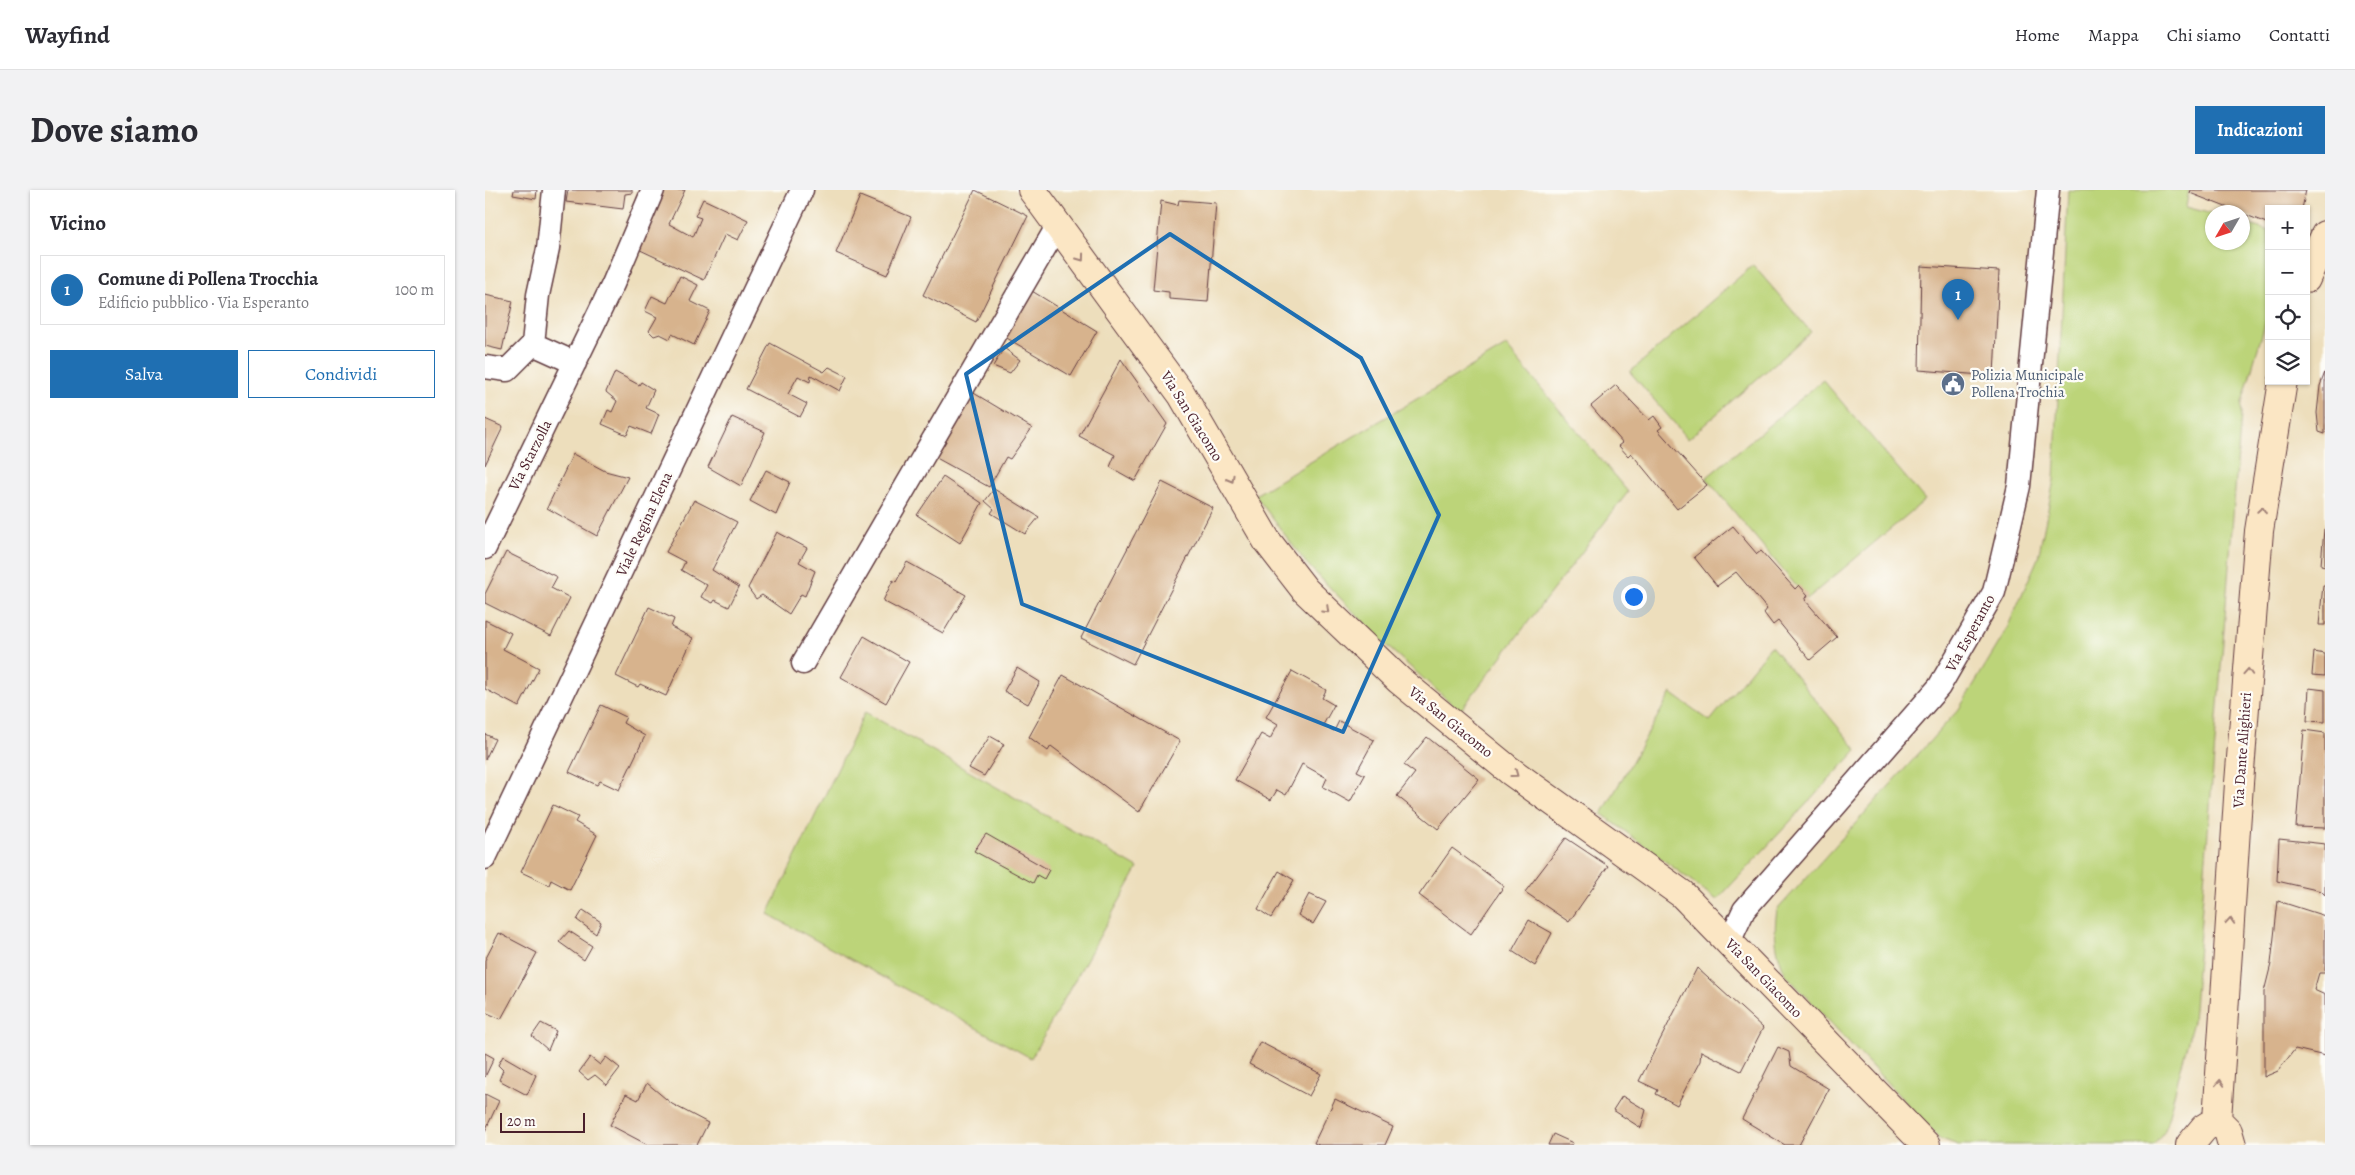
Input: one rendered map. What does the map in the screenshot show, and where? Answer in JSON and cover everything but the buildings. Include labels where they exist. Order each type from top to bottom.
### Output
[{"type":"street","points":[[485,367],[507,370],[533,344],[538,295],[548,249],[554,190]]},
{"type":"street","name":"Via Starzolla","points":[[485,548],[613,284],[653,190]]},
{"type":"street","name":"Viale Regina Elena","points":[[485,858],[802,190]]},
{"type":"street","name":"Via San Giacomo","points":[[1032,190],[1182,395],[1267,541],[1305,590],[1399,680],[1509,770],[1682,894],[1927,1145]]},
{"type":"street","name":"Via Esperanto","points":[[1729,942],[1744,910],[1939,687],[1994,592],[2019,486],[2048,190]]},
{"type":"street","points":[[803,663],[1058,226]]},
{"type":"street","points":[[2310,270],[2325,235]]},
{"type":"street","points":[[533,344],[575,363]]},
{"type":"street","name":"Via Dante Alighieri","points":[[2217,1120],[2239,783],[2259,531],[2282,385]]},
{"type":"street","points":[[2190,1145],[2204,1128],[2217,1120],[2228,1132],[2232,1145]]},
{"type":"highlighted area","points":[[1170,234],[1361,358],[1439,515],[1343,732],[1022,604],[966,374]]},
{"type":"green space","points":[[2068,190],[2189,190],[2186,207],[2205,212],[2205,250],[2250,250],[2250,225],[2265,230],[2265,324],[2242,402],[2193,1021],[2165,1130],[2153,1145],[1958,1145],[1939,1138],[1786,975],[1776,943],[1777,910],[1959,709],[2005,633],[2038,558],[2054,480]]},
{"type":"green space","points":[[1753,265],[1811,332],[1688,439],[1630,372]]},
{"type":"green space","points":[[1506,346],[1628,492],[1460,711],[1388,647],[1306,563],[1255,495]]},
{"type":"green space","points":[[1823,380],[1925,500],[1807,599],[1706,478]]},
{"type":"green space","points":[[1771,646],[1857,750],[1717,900],[1602,814],[1671,693],[1710,721]]},
{"type":"green space","points":[[865,712],[1138,868],[1031,1058],[768,914]]},
{"type":"place","name":"Comune di Pollena Trocchia","points":[[1958,320]]},
{"type":"place","name":"Polizia Municipale Pollena Trochia","points":[[1953,384]]}]
